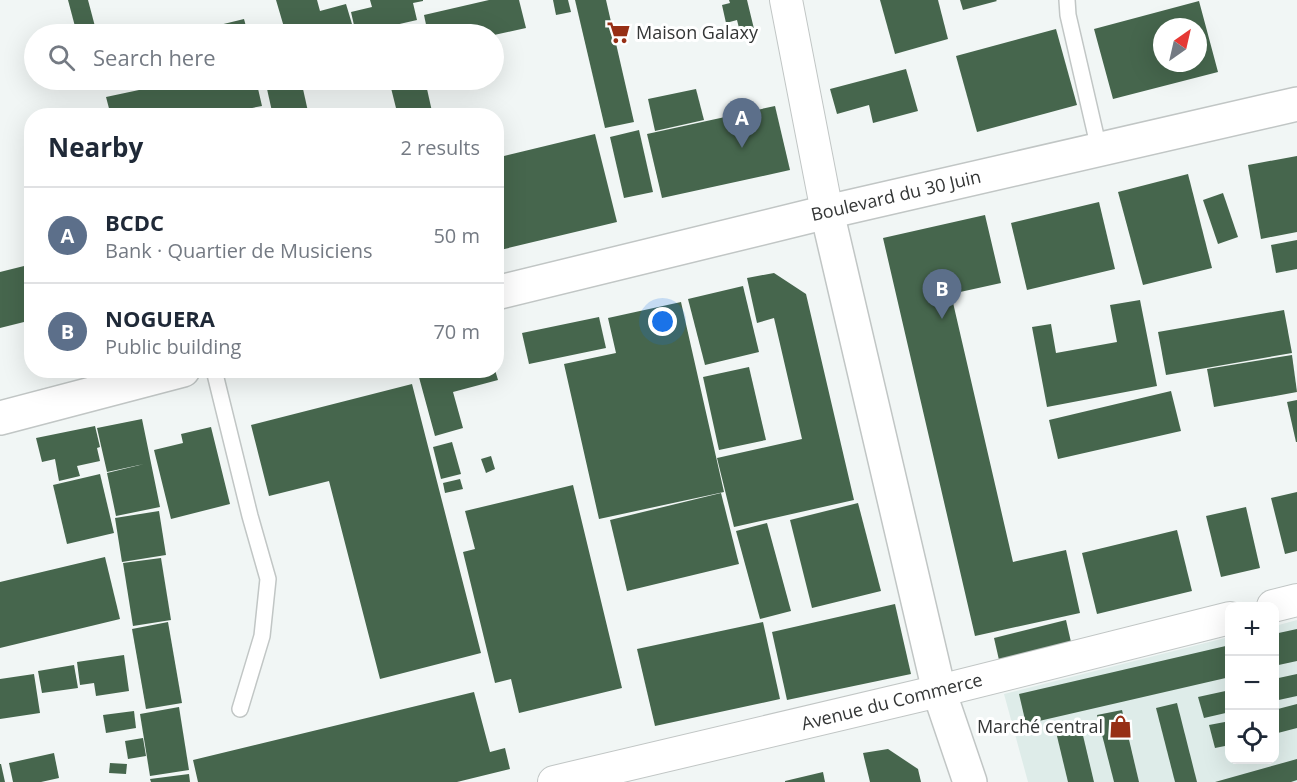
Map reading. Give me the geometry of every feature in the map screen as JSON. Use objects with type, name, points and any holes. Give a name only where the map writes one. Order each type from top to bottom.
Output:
[{"type":"street","points":[[786,0],[826,212],[939,692],[970,782]]},
{"type":"street","name":"Boulevard du 30 Juin","points":[[504,291],[826,212],[1297,104]]},
{"type":"street","points":[[0,418],[152,378]]},
{"type":"street","points":[[1279,604],[1297,600]]},
{"type":"street","name":"Avenue du Commerce","points":[[554,782],[939,692],[1225,619]]},
{"type":"lane","points":[[1067,0],[1068,15],[1099,149]]},
{"type":"lane","points":[[216,378],[268,579],[262,636],[240,709]]},
{"type":"shaded area","name":"Marché central","points":[[1297,620],[1297,782],[1028,782],[1004,694],[1225,638],[1225,764],[1279,764],[1279,625]]},
{"type":"building","points":[[68,0],[88,0],[94,24],[74,24]]},
{"type":"building","points":[[276,0],[317,0],[320,11],[346,4],[352,24],[283,24]]},
{"type":"building","points":[[370,0],[423,0],[413,3],[417,20],[400,24],[354,24],[351,12],[372,7]]},
{"type":"building","points":[[489,0],[519,0],[526,28],[504,33],[504,24],[426,24],[424,15]]},
{"type":"building","points":[[553,0],[568,0],[571,12],[556,15]]},
{"type":"building","points":[[575,0],[606,0],[634,122],[605,128]]},
{"type":"building","points":[[729,0],[747,0],[755,33],[741,36],[737,20],[726,23],[722,5],[730,3]]},
{"type":"building","points":[[880,0],[938,0],[948,39],[895,54]]},
{"type":"building","points":[[960,0],[996,0],[997,1],[963,10]]},
{"type":"building","points":[[1199,1],[1204,18],[1153,18],[1153,72],[1207,72],[1207,31],[1218,72],[1113,99],[1094,29]]},
{"type":"building","points":[[244,19],[245,24],[224,24]]},
{"type":"building","points":[[1056,29],[1077,105],[977,132],[956,56]]},
{"type":"building","points":[[906,69],[918,111],[873,123],[869,105],[837,114],[830,89]]},
{"type":"building","points":[[696,89],[704,120],[655,131],[648,99]]},
{"type":"building","points":[[139,90],[258,90],[262,106],[252,108],[109,108],[106,97]]},
{"type":"building","points":[[267,90],[303,90],[307,108],[271,108]]},
{"type":"building","points":[[392,90],[427,90],[431,108],[396,108]]},
{"type":"building","points":[[775,106],[790,170],[662,198],[647,134]]},
{"type":"building","points":[[639,130],[653,192],[624,198],[610,137]]},
{"type":"building","points":[[595,134],[617,222],[504,249],[504,156]]},
{"type":"building","points":[[1297,156],[1297,232],[1261,239],[1248,165]]},
{"type":"building","points":[[1188,174],[1212,268],[1143,285],[1118,192]]},
{"type":"building","points":[[1223,193],[1238,237],[1218,244],[1203,200]]},
{"type":"building","points":[[1099,202],[1115,269],[1027,290],[1011,223]]},
{"type":"building","points":[[985,215],[1001,283],[951,294],[1013,562],[1066,550],[1080,613],[975,636],[883,238]]},
{"type":"building","points":[[1297,240],[1297,269],[1276,273],[1271,245]]},
{"type":"building","points":[[24,266],[24,322],[0,328],[0,272]]},
{"type":"building","points":[[774,273],[806,294],[854,500],[734,527],[717,458],[802,439],[774,318],[757,323],[747,278]]},
{"type":"building","points":[[743,286],[759,352],[705,365],[688,299]]},
{"type":"building","points":[[1140,300],[1157,386],[1047,407],[1032,327],[1051,324],[1056,353],[1117,342],[1110,305]]},
{"type":"building","points":[[681,302],[724,492],[599,519],[564,364],[616,353],[608,318]]},
{"type":"building","points":[[1284,310],[1292,353],[1166,375],[1158,332]]},
{"type":"building","points":[[599,317],[606,348],[529,364],[522,333]]},
{"type":"building","points":[[1292,355],[1297,392],[1214,407],[1207,369]]},
{"type":"building","points":[[749,367],[766,440],[719,450],[703,377]]},
{"type":"building","points":[[419,378],[497,378],[498,380],[453,392],[463,428],[435,436]]},
{"type":"building","points":[[412,384],[481,653],[380,679],[329,481],[269,496],[251,425]]},
{"type":"building","points":[[1171,391],[1181,431],[1058,459],[1049,420]]},
{"type":"building","points":[[1297,400],[1297,442],[1296,442],[1287,402]]},
{"type":"building","points":[[142,419],[160,507],[116,516],[107,473],[144,464],[107,472],[97,428]]},
{"type":"building","points":[[95,426],[100,447],[97,448],[100,461],[77,466],[80,476],[59,481],[55,459],[42,462],[36,438]]},
{"type":"building","points":[[211,427],[230,504],[171,519],[154,450],[183,443],[181,434]]},
{"type":"building","points":[[452,442],[461,474],[441,479],[433,447]]},
{"type":"building","points":[[491,456],[495,469],[486,473],[481,459]]},
{"type":"building","points":[[100,474],[114,533],[67,544],[53,485]]},
{"type":"building","points":[[460,479],[463,489],[445,493],[443,483]]},
{"type":"building","points":[[573,485],[622,688],[519,713],[511,679],[495,683],[463,552],[475,549],[465,511]]},
{"type":"building","points":[[1297,492],[1297,551],[1285,554],[1271,498]]},
{"type":"building","points":[[721,493],[739,564],[627,591],[610,520]]},
{"type":"building","points":[[858,503],[881,591],[812,608],[790,520]]},
{"type":"building","points":[[1246,507],[1260,568],[1221,577],[1206,516]]},
{"type":"building","points":[[159,511],[166,555],[122,562],[115,518]]},
{"type":"building","points":[[767,523],[791,611],[760,619],[736,531]]},
{"type":"building","points":[[1177,530],[1192,591],[1097,614],[1082,553]]},
{"type":"building","points":[[105,557],[120,619],[0,648],[0,582]]},
{"type":"building","points":[[161,558],[171,620],[133,626],[123,563]]},
{"type":"building","points":[[895,604],[911,674],[787,700],[772,632]]},
{"type":"building","points":[[1066,620],[1071,642],[999,660],[994,638]]},
{"type":"building","points":[[168,622],[182,703],[146,709],[132,629]]},
{"type":"building","points":[[763,622],[780,699],[655,726],[637,649]]},
{"type":"building","points":[[1297,629],[1297,661],[1279,665],[1279,633]]},
{"type":"building","points":[[1225,646],[1225,678],[1026,724],[1019,694]]},
{"type":"building","points":[[124,655],[129,691],[96,696],[94,683],[80,685],[77,662]]},
{"type":"building","points":[[74,665],[78,688],[42,693],[38,671]]},
{"type":"building","points":[[34,674],[40,713],[0,719],[0,679]]},
{"type":"building","points":[[1297,674],[1297,696],[1279,700],[1279,678]]},
{"type":"building","points":[[1225,691],[1225,713],[1204,718],[1198,697]]},
{"type":"building","points":[[474,692],[490,752],[505,748],[510,769],[457,782],[198,782],[193,760]]},
{"type":"building","points":[[1177,703],[1197,782],[1175,782],[1156,708]]},
{"type":"building","points":[[1297,704],[1297,728],[1279,733],[1279,709]]},
{"type":"building","points":[[179,707],[189,770],[150,776],[140,714]]},
{"type":"building","points":[[1122,710],[1139,782],[1114,782],[1097,715]]},
{"type":"building","points":[[134,711],[136,728],[106,733],[103,715]]},
{"type":"building","points":[[1225,722],[1225,746],[1215,748],[1209,725]]},
{"type":"building","points":[[1081,727],[1094,782],[1068,782],[1056,732]]},
{"type":"building","points":[[143,738],[146,756],[128,759],[125,741]]},
{"type":"building","points":[[888,749],[918,769],[921,782],[870,782],[863,753]]},
{"type":"building","points":[[54,753],[59,778],[41,782],[13,782],[9,763]]},
{"type":"building","points":[[1297,759],[1297,780],[1291,782],[1215,782]]},
{"type":"building","points":[[110,763],[127,764],[126,774],[109,773]]},
{"type":"building","points":[[1,764],[5,782],[0,782]]},
{"type":"building","points":[[823,772],[825,782],[785,782],[785,781]]},
{"type":"building","points":[[189,774],[190,782],[151,782],[150,779]]},
{"type":"place","name":"Maison Galaxy","points":[[618,33]]},
{"type":"place","name":"BCDC","points":[[742,148]]},
{"type":"place","name":"NOGUERA","points":[[942,319]]},
{"type":"place","name":"Marché central","points":[[1121,727]]}]
